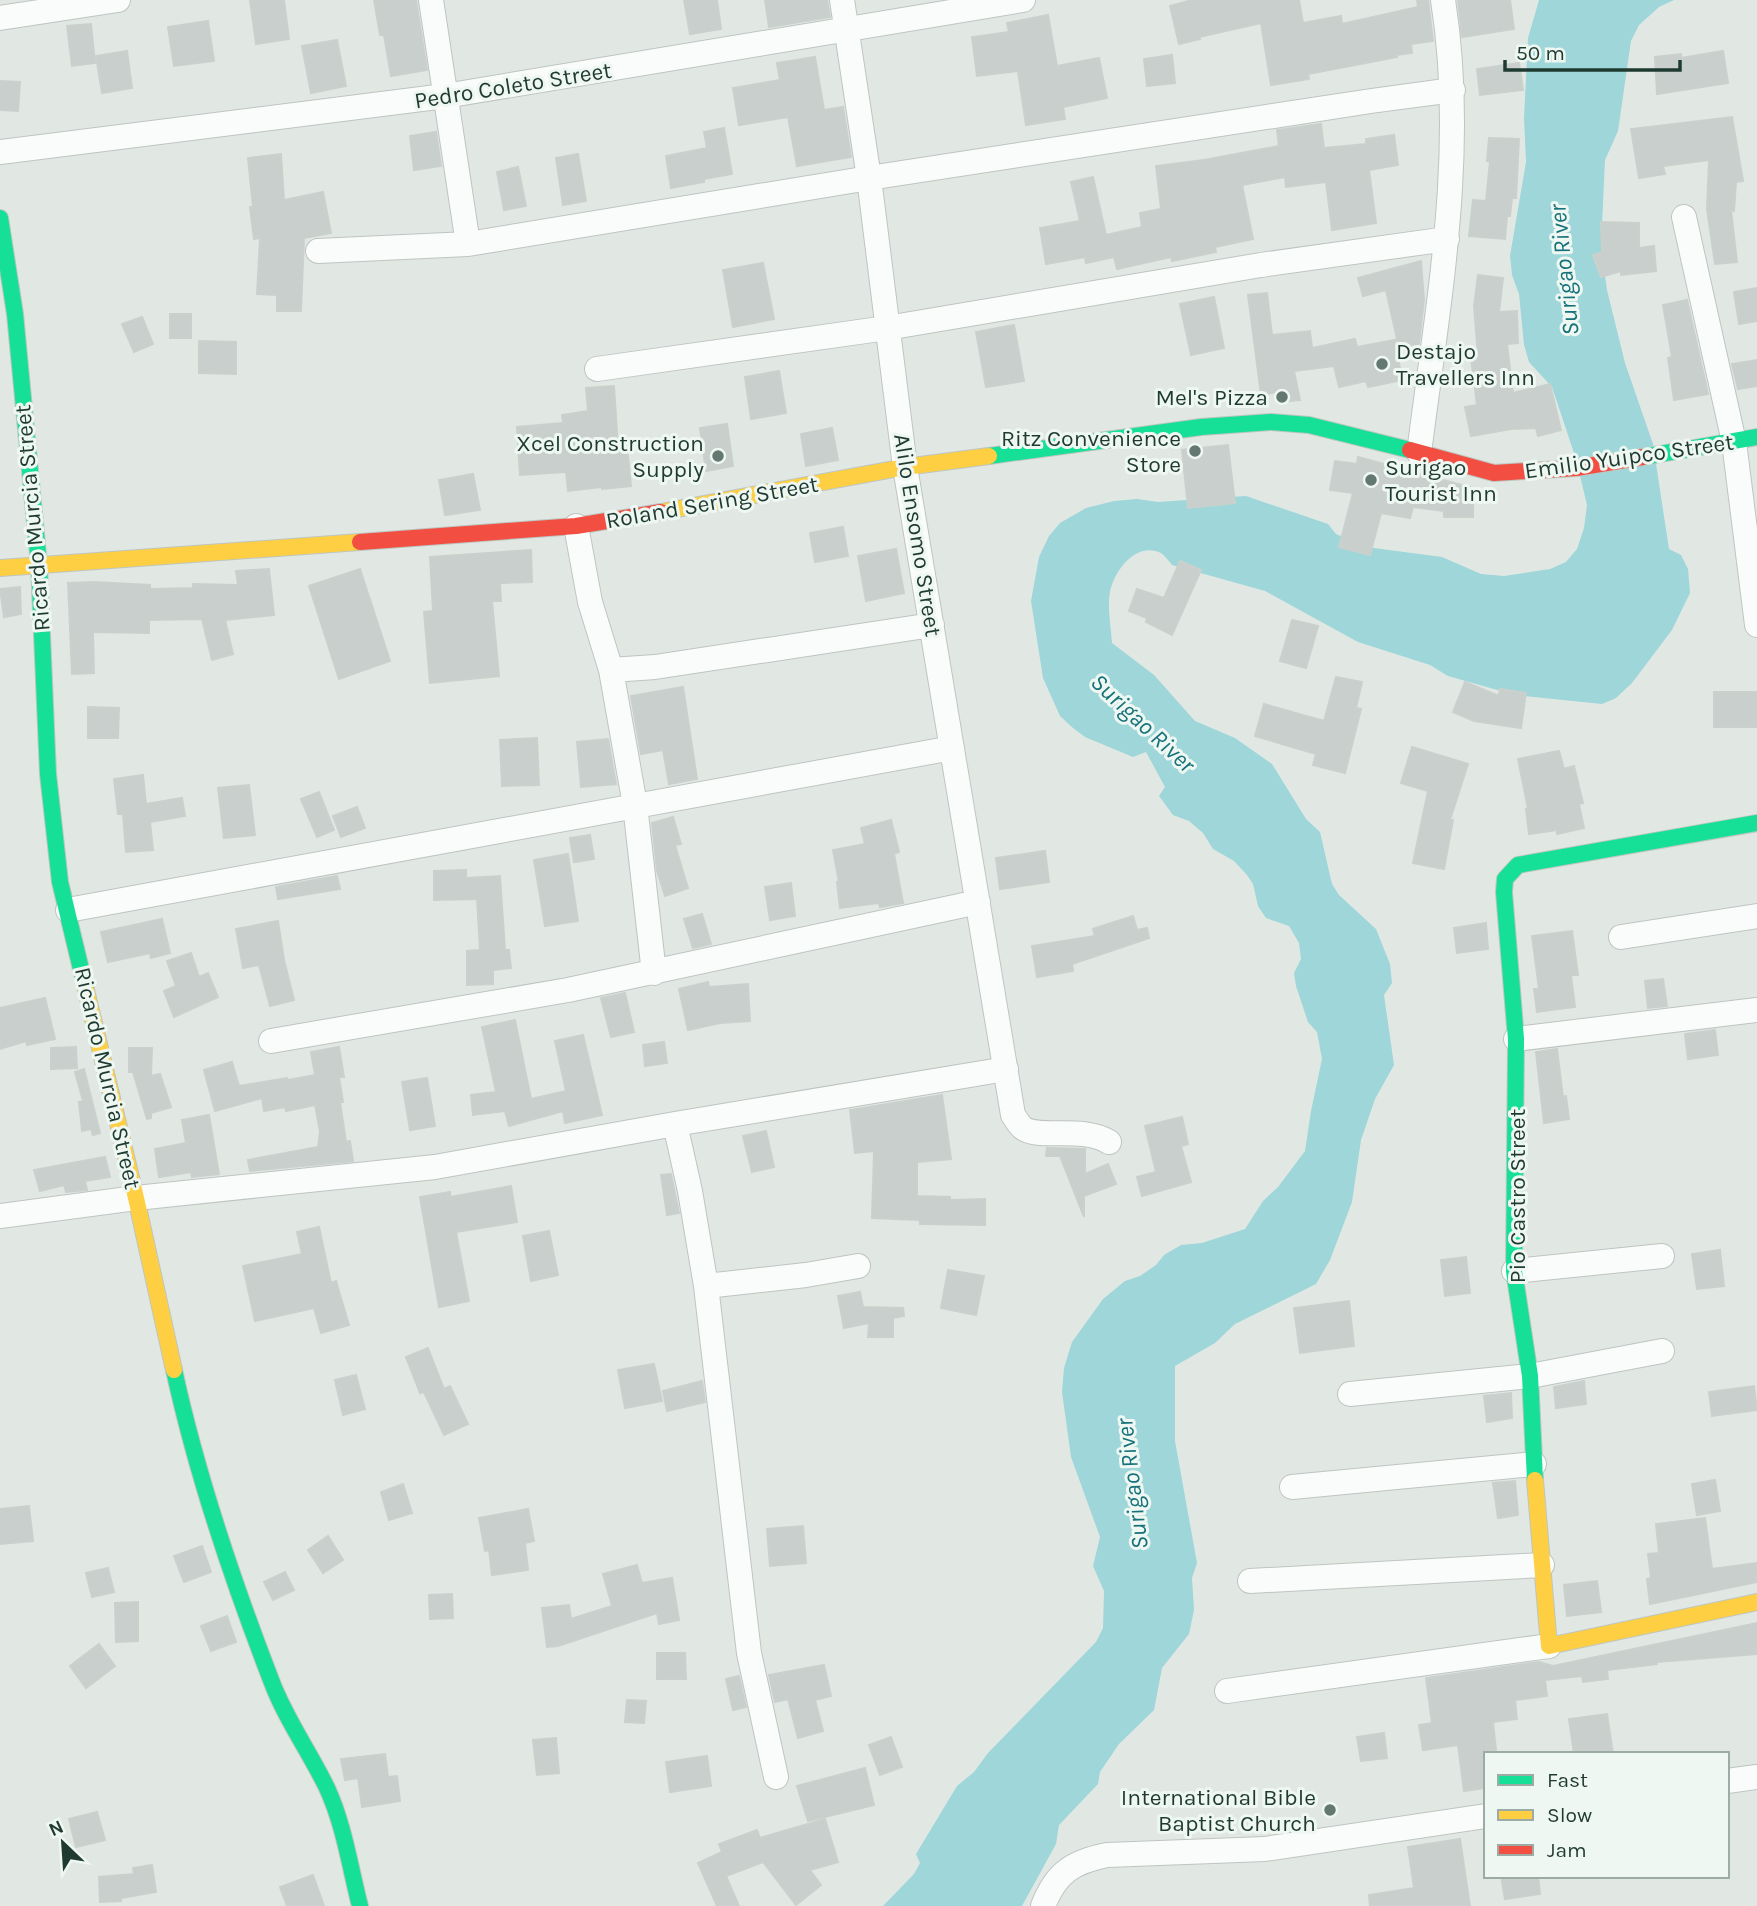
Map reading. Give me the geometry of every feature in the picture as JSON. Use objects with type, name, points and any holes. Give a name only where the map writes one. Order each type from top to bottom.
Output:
[{"type":"street","points":[[0,18],[118,0]]},
{"type":"street","points":[[431,0],[468,244]]},
{"type":"street","name":"Alilo Ensomo Street","points":[[842,0],[869,178],[905,467],[1013,1115],[1023,1129],[1035,1132],[1089,1133],[1109,1142]]},
{"type":"street","name":"Pedro Coleto Street","points":[[0,152],[444,96],[1023,0]]},
{"type":"street","points":[[1419,453],[1447,239],[1453,152],[1451,47],[1443,0]]},
{"type":"street","points":[[318,251],[468,244],[869,178],[1371,100],[1452,90]]},
{"type":"street","points":[[1684,217],[1745,439],[1757,625]]},
{"type":"street","name":"Ricardo Murcia Street","points":[[0,218],[15,314],[39,565],[47,774],[60,881],[136,1198],[190,1442],[271,1681],[285,1713],[327,1789],[338,1820],[360,1906]]},
{"type":"street","points":[[597,369],[887,328],[1261,265],[1447,239]]},
{"type":"street","name":"Roland Sering Street","points":[[0,568],[576,526],[745,498],[905,467],[1201,427],[1272,422],[1309,425],[1419,453]]},
{"type":"street","name":"Emilio Yuipco Street","points":[[1419,453],[1494,473],[1576,468],[1745,439]]},
{"type":"street","points":[[576,526],[590,602],[611,670],[635,806],[654,973]]},
{"type":"street","points":[[611,670],[654,667],[932,625]]},
{"type":"street","points":[[68,910],[952,748]]},
{"type":"street","name":"Pio Castro Street","points":[[1549,1646],[1534,1464],[1530,1376],[1514,1271],[1517,1039],[1505,879],[1518,865],[1757,822]]},
{"type":"street","points":[[271,1041],[568,990],[978,902]]},
{"type":"street","points":[[1621,937],[1757,916]]},
{"type":"street","points":[[1517,1039],[1757,1010]]},
{"type":"street","points":[[0,1216],[136,1198],[435,1167],[1006,1069]]},
{"type":"street","points":[[675,1124],[690,1191],[706,1286],[749,1653],[776,1777]]},
{"type":"street","points":[[1514,1271],[1662,1255]]},
{"type":"street","points":[[706,1286],[806,1275],[858,1266]]},
{"type":"street","points":[[1350,1394],[1530,1376],[1662,1351]]},
{"type":"street","points":[[1292,1488],[1534,1464]]},
{"type":"street","points":[[1250,1581],[1542,1564]]},
{"type":"street","points":[[1227,1691],[1549,1646],[1757,1602]]},
{"type":"street","points":[[1729,1781],[1757,1777]]},
{"type":"street","points":[[1044,1906],[1051,1887],[1074,1865],[1107,1855],[1265,1849],[1484,1816]]},
{"type":"water","name":"Surigao River","points":[[1539,0],[1674,0],[1659,7],[1639,25],[1631,41],[1618,131],[1605,160],[1601,246],[1607,290],[1625,363],[1653,444],[1669,549],[1681,555],[1688,569],[1690,593],[1672,630],[1632,683],[1616,698],[1602,704],[1515,695],[1448,676],[1430,665],[1358,642],[1265,591],[1172,565],[1161,553],[1152,550],[1135,555],[1116,575],[1109,598],[1112,643],[1154,675],[1195,721],[1235,738],[1272,764],[1306,819],[1320,832],[1332,884],[1339,895],[1376,929],[1390,964],[1392,983],[1384,995],[1394,1065],[1375,1099],[1361,1140],[1352,1202],[1330,1260],[1316,1284],[1235,1324],[1215,1343],[1175,1366],[1175,1441],[1197,1563],[1192,1578],[1194,1610],[1189,1634],[1162,1668],[1154,1710],[1119,1744],[1100,1772],[1098,1784],[1059,1825],[1056,1844],[1022,1906],[883,1906],[914,1874],[920,1863],[916,1854],[957,1786],[974,1772],[988,1753],[1096,1642],[1103,1628],[1104,1591],[1093,1566],[1100,1537],[1071,1457],[1062,1392],[1064,1368],[1072,1342],[1103,1299],[1125,1281],[1140,1276],[1156,1265],[1164,1255],[1181,1245],[1202,1243],[1245,1229],[1263,1201],[1278,1187],[1305,1151],[1322,1059],[1317,1032],[1308,1022],[1296,986],[1294,973],[1301,959],[1299,943],[1289,926],[1266,918],[1258,906],[1253,884],[1247,875],[1234,861],[1213,849],[1203,833],[1189,821],[1173,815],[1159,796],[1165,787],[1146,752],[1133,757],[1085,737],[1060,716],[1043,678],[1031,601],[1039,557],[1049,536],[1060,523],[1086,508],[1137,499],[1158,502],[1246,496],[1328,524],[1336,534],[1366,547],[1442,557],[1481,574],[1504,576],[1550,569],[1566,562],[1577,549],[1584,528],[1587,505],[1576,459],[1552,387],[1529,362],[1524,345],[1519,294],[1512,275],[1510,256],[1526,162],[1524,118],[1528,38]]},
{"type":"building","points":[[250,0],[284,0],[289,39],[256,44]]},
{"type":"building","points":[[374,0],[416,0],[427,70],[391,76],[384,35],[380,35]]},
{"type":"building","points":[[684,0],[717,0],[721,29],[690,34]]},
{"type":"building","points":[[765,0],[827,0],[830,17],[769,27]]},
{"type":"building","points":[[1192,0],[1299,0],[1303,23],[1341,16],[1342,24],[1418,7],[1417,0],[1428,0],[1433,41],[1411,44],[1412,53],[1308,74],[1309,79],[1271,85],[1261,23],[1179,44],[1170,6]]},
{"type":"building","points":[[1458,0],[1510,0],[1514,29],[1462,37]]},
{"type":"building","points":[[1048,15],[1057,66],[1099,58],[1107,98],[1063,107],[1065,119],[1026,125],[1018,71],[977,76],[972,37],[1009,32],[1007,23]]},
{"type":"building","points":[[208,21],[214,61],[174,66],[168,27]]},
{"type":"building","points":[[91,24],[95,63],[72,66],[67,26]]},
{"type":"building","points":[[337,40],[346,86],[311,93],[302,46]]},
{"type":"building","points":[[127,51],[132,88],[102,93],[96,56]]},
{"type":"building","points":[[1723,51],[1728,83],[1657,94],[1655,57],[1681,54],[1681,58]]},
{"type":"building","points":[[1172,55],[1175,83],[1147,86],[1144,59]]},
{"type":"building","points":[[815,57],[824,110],[843,107],[851,157],[797,166],[788,117],[739,125],[733,88],[780,80],[777,63]]},
{"type":"building","points":[[1519,63],[1523,90],[1480,95],[1477,69]]},
{"type":"building","points":[[0,81],[20,82],[18,111],[0,110]]},
{"type":"building","points":[[1732,117],[1743,181],[1736,182],[1734,211],[1731,210],[1737,262],[1715,264],[1707,209],[1709,160],[1663,166],[1665,174],[1639,178],[1631,129]]},
{"type":"building","points":[[1321,124],[1324,148],[1366,144],[1366,139],[1394,135],[1398,165],[1369,170],[1376,223],[1332,230],[1326,182],[1286,187],[1285,177],[1242,185],[1253,239],[1215,247],[1216,252],[1172,261],[1171,257],[1117,269],[1114,257],[1086,263],[1085,257],[1046,264],[1040,228],[1080,221],[1071,182],[1093,177],[1106,235],[1142,227],[1140,213],[1161,209],[1156,166],[1279,146],[1277,130]]},
{"type":"building","points":[[724,128],[732,174],[671,188],[666,156],[707,148],[704,132]]},
{"type":"building","points":[[436,132],[441,166],[414,170],[410,136]]},
{"type":"building","points":[[1489,138],[1519,139],[1516,198],[1512,198],[1510,216],[1507,216],[1505,239],[1469,236],[1473,200],[1486,201]]},
{"type":"building","points":[[281,154],[284,200],[323,192],[331,233],[304,238],[301,311],[277,311],[277,295],[257,294],[260,238],[254,239],[248,158]]},
{"type":"building","points":[[578,154],[586,201],[563,205],[556,158]]},
{"type":"building","points":[[518,167],[526,206],[504,210],[497,172]]},
{"type":"building","points":[[1601,222],[1639,223],[1639,248],[1654,246],[1656,271],[1621,275],[1621,271],[1601,277],[1593,255],[1602,252]]},
{"type":"building","points":[[1421,261],[1424,300],[1419,344],[1399,348],[1386,290],[1363,296],[1358,278]]},
{"type":"building","points":[[763,263],[774,319],[733,327],[723,270]]},
{"type":"building","points":[[1478,275],[1503,278],[1499,312],[1517,311],[1518,343],[1507,344],[1513,393],[1550,384],[1561,430],[1538,436],[1536,428],[1471,436],[1465,407],[1477,405],[1471,358],[1478,357],[1474,306]]},
{"type":"building","points":[[1757,288],[1757,321],[1739,324],[1734,292]]},
{"type":"building","points":[[1267,293],[1272,335],[1310,331],[1312,348],[1355,339],[1357,347],[1395,340],[1402,380],[1368,387],[1366,381],[1339,387],[1334,366],[1294,371],[1300,400],[1279,402],[1277,392],[1261,395],[1248,295]]},
{"type":"building","points":[[1214,297],[1224,348],[1191,355],[1180,304]]},
{"type":"building","points":[[1687,300],[1708,394],[1674,400],[1668,358],[1672,357],[1663,305]]},
{"type":"building","points":[[170,314],[191,314],[191,338],[170,338]]},
{"type":"building","points":[[142,317],[153,344],[134,352],[122,324]]},
{"type":"building","points":[[1014,325],[1024,381],[986,387],[976,332]]},
{"type":"building","points":[[199,341],[236,342],[236,374],[199,373]]},
{"type":"building","points":[[1757,360],[1757,386],[1738,389],[1732,364]]},
{"type":"building","points":[[779,371],[786,413],[751,419],[745,377]]},
{"type":"building","points":[[614,386],[618,447],[627,446],[631,486],[568,491],[566,472],[520,475],[517,427],[563,423],[562,415],[588,411],[586,388]]},
{"type":"building","points":[[727,424],[733,466],[706,471],[700,428]]},
{"type":"building","points":[[832,428],[838,460],[806,466],[801,434]]},
{"type":"building","points":[[1228,445],[1235,503],[1188,508],[1182,450]]},
{"type":"building","points":[[1358,457],[1473,488],[1473,517],[1444,517],[1444,511],[1413,507],[1410,518],[1381,513],[1370,555],[1339,547],[1353,493],[1330,490],[1335,461],[1357,464]]},
{"type":"building","points":[[473,474],[480,510],[445,515],[439,480]]},
{"type":"building","points":[[843,527],[848,556],[815,562],[810,533]]},
{"type":"building","points":[[896,549],[904,593],[866,601],[858,556]]},
{"type":"building","points":[[531,550],[532,582],[500,583],[501,601],[492,601],[499,676],[430,683],[424,612],[433,611],[430,557]]},
{"type":"building","points":[[1180,561],[1201,570],[1172,635],[1146,622],[1147,618],[1129,611],[1137,589],[1164,598]]},
{"type":"building","points":[[269,569],[274,615],[225,620],[233,654],[212,660],[202,619],[149,620],[149,633],[93,632],[94,673],[72,674],[68,583],[150,585],[150,589],[193,588],[193,584],[238,585],[236,571]]},
{"type":"building","points":[[360,569],[390,661],[339,679],[309,586]]},
{"type":"building","points":[[20,587],[21,614],[4,617],[0,589]]},
{"type":"building","points":[[1292,620],[1318,626],[1306,668],[1280,661]]},
{"type":"building","points":[[1336,677],[1362,682],[1356,708],[1361,709],[1345,773],[1313,765],[1316,754],[1255,736],[1264,704],[1324,721]]},
{"type":"building","points":[[1465,682],[1499,696],[1500,689],[1526,693],[1521,728],[1474,721],[1453,712]]},
{"type":"building","points":[[683,687],[697,779],[669,784],[663,750],[641,754],[631,696]]},
{"type":"building","points":[[1714,692],[1756,692],[1756,727],[1714,727]]},
{"type":"building","points":[[88,707],[119,708],[118,738],[88,738]]},
{"type":"building","points":[[537,738],[539,785],[502,786],[500,740]]},
{"type":"building","points":[[608,739],[616,784],[581,787],[577,742]]},
{"type":"building","points":[[1412,747],[1468,764],[1450,820],[1453,820],[1444,869],[1413,863],[1428,791],[1401,783]]},
{"type":"building","points":[[1559,751],[1564,769],[1574,766],[1583,803],[1579,804],[1584,828],[1557,834],[1557,830],[1529,834],[1528,809],[1518,759]]},
{"type":"building","points":[[143,775],[146,804],[182,798],[185,816],[150,822],[153,850],[126,852],[123,814],[118,814],[114,779]]},
{"type":"building","points":[[249,785],[255,835],[224,838],[218,788]]},
{"type":"building","points":[[319,792],[334,830],[317,837],[301,799]]},
{"type":"building","points":[[357,807],[365,828],[341,837],[333,816]]},
{"type":"building","points":[[673,817],[681,844],[675,845],[688,888],[665,896],[657,871],[652,823]]},
{"type":"building","points":[[891,820],[899,852],[894,854],[903,903],[880,907],[879,903],[840,908],[839,882],[833,850],[865,844],[861,828]]},
{"type":"building","points":[[590,835],[594,859],[574,862],[570,838]]},
{"type":"building","points":[[1045,851],[1049,882],[1000,889],[996,858]]},
{"type":"building","points":[[568,854],[578,921],[545,926],[534,860]]},
{"type":"building","points":[[466,870],[466,878],[500,876],[505,950],[509,950],[511,968],[493,970],[493,984],[467,985],[467,951],[480,950],[477,899],[434,900],[434,871]]},
{"type":"building","points":[[337,876],[340,889],[278,899],[276,887]]},
{"type":"building","points":[[791,883],[795,916],[770,920],[765,887]]},
{"type":"building","points":[[702,914],[711,944],[693,948],[684,919]]},
{"type":"building","points":[[1133,916],[1137,930],[1147,928],[1149,938],[1072,964],[1073,971],[1037,977],[1032,946],[1095,936],[1093,929]]},
{"type":"building","points":[[162,919],[170,953],[151,958],[150,953],[108,962],[101,932]]},
{"type":"building","points":[[278,921],[294,1000],[270,1006],[259,965],[243,968],[236,929]]},
{"type":"building","points":[[1486,923],[1488,949],[1457,953],[1454,928]]},
{"type":"building","points":[[1572,931],[1578,975],[1571,975],[1575,1007],[1537,1012],[1534,989],[1539,989],[1532,936]]},
{"type":"building","points":[[191,953],[199,977],[208,973],[218,997],[174,1017],[164,991],[176,986],[167,961]]},
{"type":"building","points":[[1663,979],[1667,1006],[1648,1008],[1645,981]]},
{"type":"building","points":[[708,982],[709,987],[748,984],[750,1021],[720,1023],[688,1030],[679,989]]},
{"type":"building","points":[[625,993],[634,1032],[611,1037],[601,998]]},
{"type":"building","points":[[45,998],[55,1039],[27,1045],[26,1041],[0,1049],[0,1008]]},
{"type":"building","points":[[515,1020],[531,1099],[566,1091],[555,1041],[583,1035],[602,1115],[565,1123],[563,1111],[509,1126],[505,1111],[473,1115],[471,1095],[496,1092],[482,1027]]},
{"type":"building","points":[[1715,1030],[1718,1055],[1688,1059],[1685,1034]]},
{"type":"building","points":[[664,1042],[667,1063],[645,1066],[643,1045]]},
{"type":"building","points":[[76,1047],[77,1068],[51,1069],[51,1048]]},
{"type":"building","points":[[339,1047],[344,1077],[339,1077],[343,1102],[340,1102],[346,1142],[350,1141],[353,1161],[250,1171],[248,1160],[318,1147],[320,1131],[315,1105],[286,1111],[285,1107],[264,1111],[262,1098],[215,1111],[204,1070],[232,1062],[239,1086],[287,1078],[288,1080],[315,1075],[311,1052]]},
{"type":"building","points":[[129,1048],[152,1048],[151,1076],[160,1074],[171,1107],[151,1113],[151,1118],[147,1119],[133,1072],[129,1072]]},
{"type":"building","points":[[1557,1049],[1563,1097],[1566,1096],[1569,1119],[1544,1123],[1536,1052]]},
{"type":"building","points":[[84,1069],[100,1133],[93,1135],[91,1129],[82,1131],[79,1102],[83,1101],[75,1072]]},
{"type":"building","points":[[427,1078],[435,1126],[410,1130],[402,1082]]},
{"type":"building","points":[[942,1095],[951,1159],[917,1162],[917,1196],[950,1197],[950,1200],[985,1199],[985,1225],[920,1224],[920,1220],[872,1218],[874,1151],[855,1153],[850,1110]]},
{"type":"building","points":[[209,1115],[219,1174],[192,1177],[191,1172],[159,1177],[155,1149],[186,1143],[182,1120]]},
{"type":"building","points":[[1182,1117],[1188,1144],[1181,1146],[1191,1182],[1142,1196],[1137,1177],[1156,1172],[1145,1126]]},
{"type":"building","points":[[766,1131],[774,1167],[752,1172],[743,1136]]},
{"type":"building","points":[[1047,1148],[1085,1149],[1085,1174],[1108,1164],[1116,1184],[1084,1196],[1084,1217],[1060,1156],[1046,1156]]},
{"type":"building","points":[[105,1157],[110,1177],[85,1181],[87,1190],[66,1192],[64,1185],[40,1191],[34,1170]]},
{"type":"building","points":[[671,1174],[679,1213],[667,1215],[661,1175]]},
{"type":"building","points":[[511,1186],[517,1222],[456,1232],[469,1301],[439,1307],[420,1197],[450,1192],[450,1197]]},
{"type":"building","points":[[319,1227],[331,1283],[336,1281],[349,1325],[321,1333],[314,1308],[255,1321],[243,1266],[302,1254],[297,1232]]},
{"type":"building","points":[[549,1231],[558,1275],[531,1281],[523,1236]]},
{"type":"building","points":[[1720,1250],[1724,1286],[1697,1289],[1692,1254]]},
{"type":"building","points":[[1466,1257],[1470,1293],[1445,1296],[1441,1260]]},
{"type":"building","points":[[948,1270],[984,1276],[976,1315],[941,1308]]},
{"type":"building","points":[[860,1292],[863,1307],[903,1308],[904,1316],[893,1318],[893,1337],[868,1337],[869,1323],[844,1328],[838,1296]]},
{"type":"building","points":[[1349,1301],[1354,1346],[1300,1353],[1294,1308]]},
{"type":"building","points":[[428,1348],[444,1389],[450,1386],[468,1424],[444,1435],[424,1392],[420,1393],[406,1357]]},
{"type":"building","points":[[654,1364],[662,1401],[625,1408],[618,1370]]},
{"type":"building","points":[[356,1375],[365,1409],[343,1415],[335,1380]]},
{"type":"building","points":[[702,1381],[705,1402],[667,1411],[663,1391]]},
{"type":"building","points":[[1584,1381],[1586,1404],[1556,1408],[1554,1387]]},
{"type":"building","points":[[1754,1386],[1757,1410],[1712,1416],[1709,1392]]},
{"type":"building","points":[[1511,1393],[1512,1418],[1487,1422],[1484,1396]]},
{"type":"building","points":[[1715,1480],[1720,1511],[1697,1515],[1692,1484]]},
{"type":"building","points":[[1515,1481],[1518,1515],[1498,1518],[1493,1483]]},
{"type":"building","points":[[403,1484],[412,1513],[389,1520],[381,1492]]},
{"type":"building","points":[[29,1506],[33,1541],[0,1544],[0,1509]]},
{"type":"building","points":[[528,1509],[534,1541],[525,1543],[528,1570],[492,1575],[489,1550],[485,1551],[479,1518]]},
{"type":"building","points":[[1705,1518],[1712,1569],[1757,1563],[1757,1582],[1650,1604],[1648,1554],[1659,1553],[1656,1524]]},
{"type":"building","points":[[803,1526],[806,1563],[770,1566],[767,1529]]},
{"type":"building","points":[[328,1536],[343,1560],[323,1573],[308,1550]]},
{"type":"building","points":[[202,1546],[211,1572],[184,1582],[174,1556]]},
{"type":"building","points":[[637,1565],[642,1583],[672,1578],[679,1620],[659,1624],[657,1613],[558,1646],[547,1647],[542,1608],[569,1605],[571,1619],[612,1606],[603,1574]]},
{"type":"building","points":[[108,1568],[114,1592],[92,1597],[86,1573]]},
{"type":"building","points":[[285,1572],[294,1590],[273,1600],[264,1582]]},
{"type":"building","points":[[1597,1581],[1601,1612],[1567,1616],[1564,1585]]},
{"type":"building","points":[[452,1594],[453,1618],[430,1619],[429,1595]]},
{"type":"building","points":[[138,1602],[138,1641],[116,1642],[115,1603]]},
{"type":"building","points":[[227,1616],[236,1642],[211,1651],[201,1626]]},
{"type":"building","points":[[1757,1623],[1757,1654],[1657,1662],[1607,1670],[1608,1679],[1583,1682],[1582,1676],[1545,1680],[1547,1696],[1515,1700],[1517,1719],[1493,1722],[1496,1750],[1483,1752],[1484,1788],[1464,1791],[1458,1745],[1423,1750],[1419,1725],[1432,1723],[1426,1678],[1539,1662],[1553,1666]]},
{"type":"building","points":[[99,1644],[115,1666],[86,1688],[70,1666]]},
{"type":"building","points":[[657,1653],[685,1653],[686,1679],[657,1679]]},
{"type":"building","points":[[824,1665],[831,1696],[815,1700],[823,1731],[798,1738],[788,1699],[775,1702],[769,1675]]},
{"type":"building","points":[[739,1676],[746,1707],[733,1710],[726,1679]]},
{"type":"building","points":[[627,1700],[646,1701],[644,1723],[625,1722]]},
{"type":"building","points":[[1607,1714],[1613,1752],[1574,1752],[1569,1719]]},
{"type":"building","points":[[1384,1733],[1387,1758],[1361,1761],[1357,1737]]},
{"type":"building","points":[[891,1737],[902,1767],[880,1775],[869,1745]]},
{"type":"building","points":[[556,1738],[559,1773],[537,1775],[533,1740]]},
{"type":"building","points":[[385,1754],[388,1777],[397,1776],[400,1801],[362,1807],[358,1778],[345,1780],[341,1759]]},
{"type":"building","points":[[707,1756],[711,1786],[670,1792],[666,1762]]},
{"type":"building","points":[[865,1768],[874,1805],[808,1821],[797,1786]]},
{"type":"building","points":[[97,1812],[105,1840],[76,1847],[69,1819]]},
{"type":"building","points":[[825,1819],[838,1862],[810,1870],[821,1885],[796,1905],[763,1862],[726,1876],[739,1906],[717,1906],[698,1863],[722,1852],[719,1844],[757,1830],[760,1838]]},
{"type":"building","points":[[1460,1839],[1470,1906],[1370,1906],[1369,1895],[1414,1888],[1408,1847]]},
{"type":"building","points":[[152,1865],[156,1892],[121,1898],[121,1901],[100,1902],[99,1877],[134,1874],[133,1868]]},
{"type":"building","points":[[313,1875],[324,1906],[287,1906],[280,1887]]},
{"type":"building","points":[[1501,1878],[1538,1878],[1540,1894],[1505,1899]]},
{"type":"traffic: fast","points":[[0,218],[15,314],[39,565],[48,774],[60,882],[86,990]]},
{"type":"traffic: fast","points":[[989,456],[1201,427],[1271,422],[1309,425],[1410,450]]},
{"type":"traffic: fast","points":[[1643,457],[1757,437]]},
{"type":"traffic: fast","points":[[1535,1480],[1530,1376],[1514,1271],[1516,1039],[1505,879],[1518,865],[1757,823]]},
{"type":"traffic: fast","points":[[174,1370],[193,1449],[229,1565],[277,1694],[333,1802],[360,1906]]},
{"type":"traffic: slow","points":[[661,512],[905,467],[989,456]]},
{"type":"traffic: slow","points":[[0,568],[360,542]]},
{"type":"traffic: slow","points":[[86,990],[174,1370]]},
{"type":"traffic: slow","points":[[1535,1480],[1549,1646],[1757,1602]]},
{"type":"traffic: jam","points":[[1410,450],[1494,473],[1576,468],[1643,457]]},
{"type":"traffic: jam","points":[[360,542],[576,526],[661,512]]},
{"type":"place","name":"Destajo Travellers Inn","points":[[1382,364]]},
{"type":"place","name":"Mel's Pizza","points":[[1282,397]]},
{"type":"place","name":"Ritz Convenience Store","points":[[1195,451]]},
{"type":"place","name":"Xcel Construction Supply","points":[[718,456]]},
{"type":"place","name":"Surigao Tourist Inn","points":[[1371,480]]},
{"type":"place","name":"International Bible Baptist Church","points":[[1330,1810]]}]
